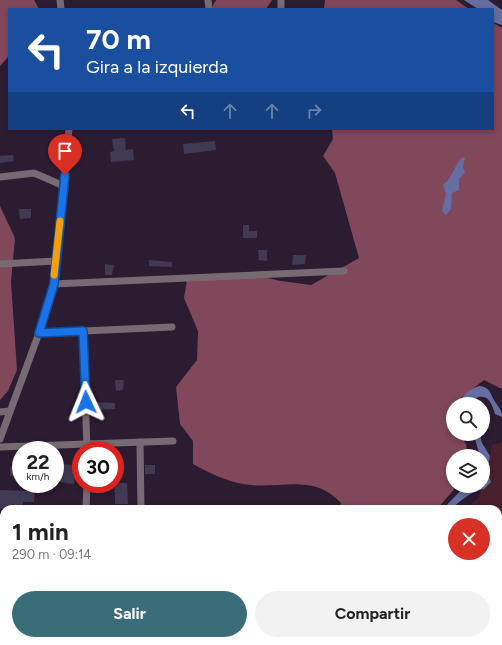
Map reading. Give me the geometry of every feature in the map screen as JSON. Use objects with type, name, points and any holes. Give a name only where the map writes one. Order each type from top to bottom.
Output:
[{"type":"street","points":[[0,439],[39,333],[54,284],[68,130]]},
{"type":"street","points":[[0,177],[34,173],[64,186]]},
{"type":"street","points":[[0,264],[56,261]]},
{"type":"street","points":[[54,284],[344,271]]},
{"type":"street","points":[[39,333],[172,327]]},
{"type":"street","points":[[83,331],[87,441]]},
{"type":"street","points":[[0,412],[10,411]]},
{"type":"street","points":[[124,444],[173,441]]},
{"type":"street","points":[[140,442],[141,505]]},
{"type":"street","points":[[0,447],[72,447]]},
{"type":"street","points":[[86,505],[87,493]]},
{"type":"shaded area","points":[[0,0],[34,0],[38,8],[8,8],[8,57],[0,66]]},
{"type":"shaded area","points":[[216,0],[272,0],[267,8],[212,8]]},
{"type":"shaded area","points":[[325,0],[456,0],[468,8],[324,8]]},
{"type":"shaded area","points":[[494,24],[502,28],[502,389],[484,380],[462,397],[446,397],[446,441],[464,441],[467,449],[446,449],[446,493],[451,493],[440,505],[340,505],[341,503],[331,494],[310,485],[243,484],[220,478],[193,464],[193,441],[180,424],[176,387],[197,360],[198,331],[184,298],[187,280],[254,275],[281,281],[311,285],[359,258],[335,173],[323,156],[333,139],[332,130],[494,130]]},
{"type":"shaded area","points":[[0,206],[15,238],[11,282],[17,370],[8,391],[0,400]]},
{"type":"shaded area","points":[[502,442],[502,505],[470,505],[478,498],[480,493],[490,493],[490,454],[492,445]]},
{"type":"water","points":[[464,0],[488,0],[502,10],[502,25],[494,22],[494,8],[476,8]]},
{"type":"water","points":[[463,157],[465,158],[463,167],[465,173],[459,179],[459,190],[452,193],[451,209],[446,215],[442,211],[446,194],[443,185]]},
{"type":"water","points":[[479,386],[489,391],[501,410],[502,417],[495,414],[490,402],[490,397],[463,397],[467,392]]},
{"type":"water","points":[[476,441],[482,441],[486,449],[478,449]]},
{"type":"water","points":[[458,493],[473,493],[456,505],[447,505]]},
{"type":"building","points":[[125,138],[126,150],[133,149],[134,160],[111,162],[110,152],[114,151],[112,139]]},
{"type":"building","points":[[215,141],[216,150],[184,154],[183,144]]},
{"type":"building","points":[[13,155],[14,161],[0,163],[0,156]]},
{"type":"building","points":[[19,209],[31,209],[31,218],[20,219]]},
{"type":"building","points":[[243,225],[249,225],[249,231],[257,231],[257,238],[243,238]]},
{"type":"building","points":[[258,250],[267,250],[267,261],[259,260]]},
{"type":"building","points":[[293,255],[306,255],[305,264],[292,265]]},
{"type":"building","points":[[149,260],[172,262],[172,267],[149,266]]},
{"type":"building","points":[[105,264],[114,265],[112,275],[105,275]]},
{"type":"building","points":[[115,380],[124,380],[123,390],[116,391]]},
{"type":"building","points":[[96,402],[115,403],[115,409],[96,410]]},
{"type":"building","points":[[64,464],[72,465],[72,484],[64,483]]},
{"type":"building","points":[[145,465],[155,465],[155,474],[145,474]]},
{"type":"building","points":[[10,467],[12,467],[12,476],[10,476]]},
{"type":"building","points":[[124,483],[127,483],[128,504],[115,504],[115,493],[124,493]]},
{"type":"building","points":[[0,490],[12,490],[12,493],[35,493],[34,502],[23,502],[23,505],[0,505]]},
{"type":"slow traffic","points":[[54,275],[60,221]]},
{"type":"route","points":[[65,175],[54,284],[39,333],[83,331],[86,402]]}]
